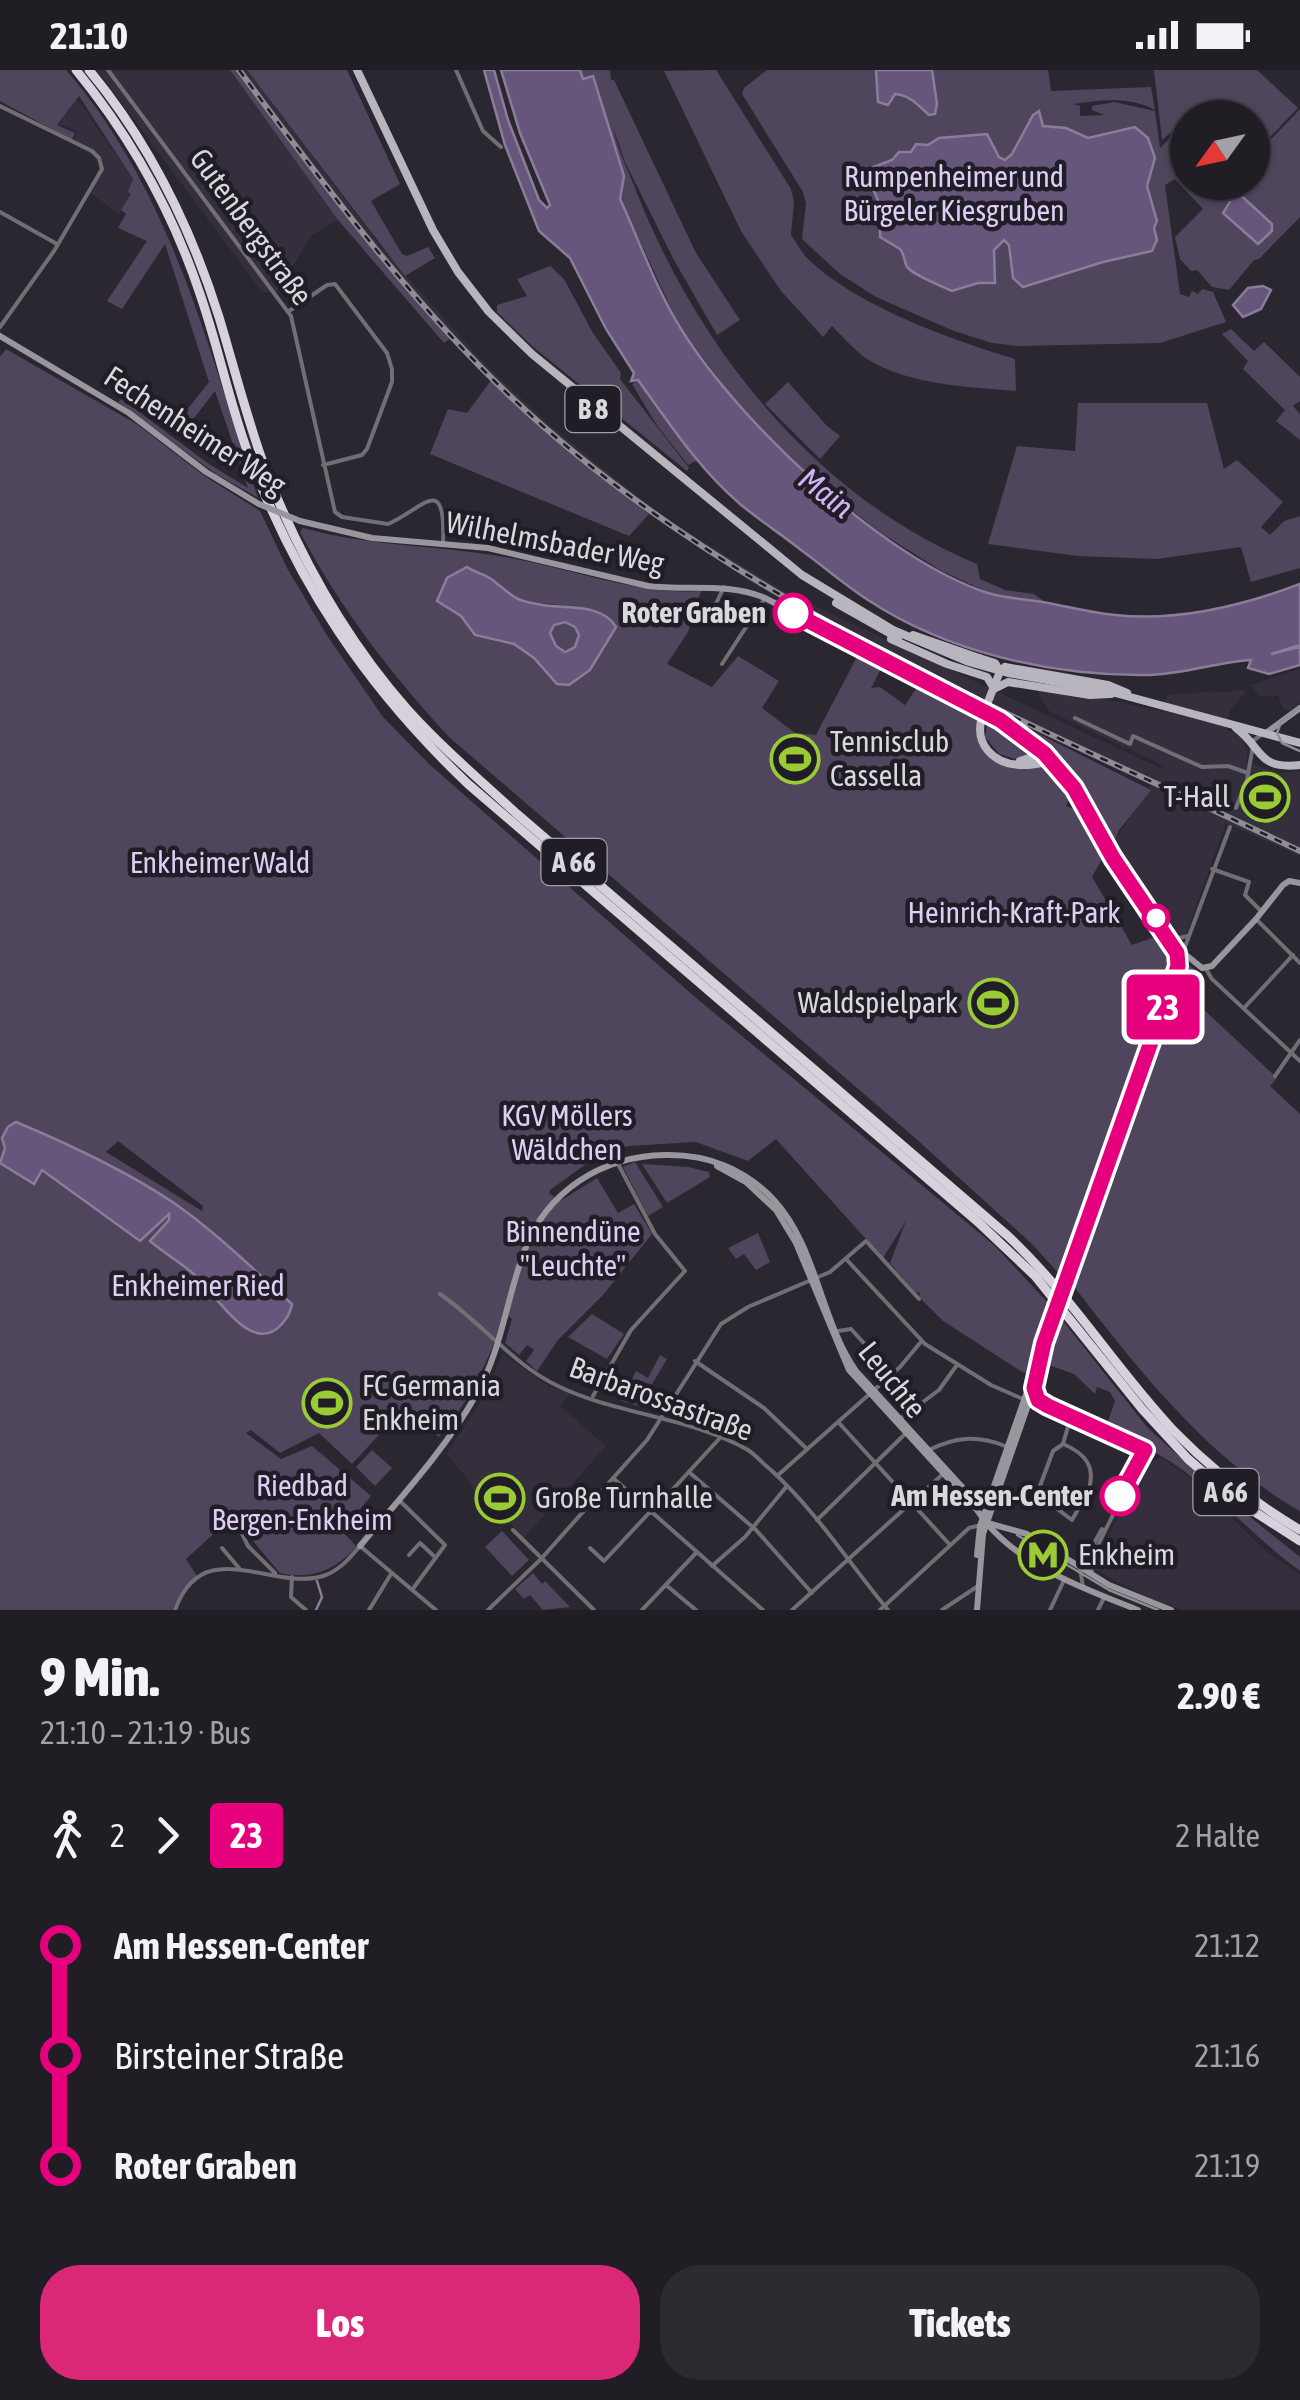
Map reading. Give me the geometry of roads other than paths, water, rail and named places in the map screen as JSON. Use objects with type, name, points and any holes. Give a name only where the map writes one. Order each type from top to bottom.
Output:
[{"type":"highway","name":"A 66","points":[[76,70],[127,140],[170,218],[199,289],[246,448],[276,522],[323,610],[375,686],[468,784],[1006,1248],[1035,1276],[1162,1432],[1208,1478],[1300,1541]]},
{"type":"highway","name":"A 66","points":[[88,70],[132,130],[190,239],[219,317],[257,445],[293,535],[340,619],[406,708],[517,814],[1008,1236],[1056,1286],[1181,1437],[1234,1486],[1300,1530]]},
{"type":"main road","name":"B 8","points":[[354,70],[424,223],[487,316],[524,352],[800,580],[919,648],[972,668],[1030,682],[1117,694],[1300,743]]},
{"type":"main road","name":"B 8","points":[[457,274],[526,348],[788,565],[868,620]]},
{"type":"main road","points":[[868,620],[994,662],[1004,669],[1118,688],[1134,698]]},
{"type":"main road","points":[[868,620],[891,639],[988,677],[994,688]]},
{"type":"main road","points":[[1004,669],[1008,682]]},
{"type":"main road","points":[[1004,669],[979,733],[989,753],[1011,764],[1053,762]]},
{"type":"main road","points":[[994,688],[1008,682],[1095,696],[1117,694]]},
{"type":"main road","name":"B 8","points":[[1227,724],[1241,732],[1264,760]]},
{"type":"main road","points":[[1026,738],[1032,749],[1032,761]]},
{"type":"main road","points":[[1032,761],[1044,753]]},
{"type":"main road","points":[[1264,760],[1283,766],[1300,765]]},
{"type":"street","name":"Gutenbergstraße","points":[[108,70],[289,312],[338,515],[388,524],[422,502],[432,500],[444,514],[443,542]]},
{"type":"street","points":[[456,70],[483,130],[501,147]]},
{"type":"street","points":[[0,106],[92,151],[102,165],[98,180],[58,244],[0,326]]},
{"type":"street","points":[[0,212],[58,244]]},
{"type":"street","points":[[289,312],[335,284],[391,361],[392,382],[366,449],[362,455],[323,464]]},
{"type":"street","name":"Fechenheimer Weg","points":[[0,336],[129,412],[206,472],[258,504],[300,521],[376,539]]},
{"type":"street","name":"Wilhelmsbader Weg","points":[[376,539],[488,548],[648,586],[724,587],[765,598],[1000,720],[1044,753],[1081,799],[1116,863],[1174,942]]},
{"type":"street","points":[[708,620],[724,587]]},
{"type":"street","points":[[722,664],[765,598]]},
{"type":"street","points":[[1236,808],[1256,738],[1300,708]]},
{"type":"street","points":[[1288,738],[1284,724],[1292,714]]},
{"type":"street","points":[[1075,718],[1130,744],[1133,736],[1202,767],[1228,766],[1248,772]]},
{"type":"street","points":[[1250,764],[1264,760]]},
{"type":"street","points":[[974,1610],[988,1502],[1008,1447],[1032,1402],[1040,1358],[1066,1281],[1230,827]]},
{"type":"street","points":[[1212,869],[1250,882],[1245,895],[1300,963]]},
{"type":"street","points":[[1206,969],[1286,883],[1300,883]]},
{"type":"street","points":[[1174,942],[1188,936]]},
{"type":"street","points":[[1174,942],[1300,1061]]},
{"type":"street","points":[[1174,942],[1178,966]]},
{"type":"street","points":[[1244,1008],[1292,955]]},
{"type":"street","points":[[1178,966],[1193,961]]},
{"type":"street","points":[[1275,1076],[1300,1040]]},
{"type":"street","name":"Leuchte","points":[[360,1546],[467,1411],[500,1343],[521,1259],[540,1220],[568,1188],[589,1174],[617,1162],[663,1155],[707,1160],[763,1193],[786,1225],[850,1362],[943,1474],[978,1504],[988,1502]]},
{"type":"street","points":[[592,1398],[631,1330],[685,1271],[646,1219],[617,1162]]},
{"type":"street","points":[[488,1610],[541,1559],[648,1440],[695,1361],[716,1330],[732,1315],[813,1280],[846,1259],[866,1240],[918,1299]]},
{"type":"street","points":[[846,1259],[921,1341],[957,1365],[1145,1450],[1106,1524],[1089,1568],[1122,1591]]},
{"type":"street","name":"Barbarossastraße","points":[[440,1294],[538,1375],[562,1389],[662,1417],[750,1451],[817,1520],[884,1609]]},
{"type":"street","points":[[834,1333],[851,1329],[892,1374]]},
{"type":"street","points":[[777,1476],[892,1374],[921,1341]]},
{"type":"street","points":[[942,1610],[976,1586],[983,1523],[1032,1402],[1040,1358]]},
{"type":"street","points":[[695,1361],[766,1409],[807,1449]]},
{"type":"street","points":[[900,1419],[939,1390],[957,1365]]},
{"type":"street","name":"Leuchte","points":[[872,1392],[928,1450],[994,1534],[1065,1578],[1138,1610]]},
{"type":"street","points":[[1061,1509],[1037,1494],[1054,1450],[1063,1444],[1071,1416]]},
{"type":"street","points":[[838,1422],[950,1545]]},
{"type":"street","points":[[817,1520],[906,1433]]},
{"type":"street","points":[[1118,1436],[1130,1449],[1136,1466]]},
{"type":"street","points":[[928,1450],[963,1438],[986,1439],[1008,1447]]},
{"type":"street","points":[[590,1548],[604,1561],[719,1439]]},
{"type":"street","points":[[1063,1444],[1089,1462],[1092,1477],[1088,1492]]},
{"type":"street","points":[[688,1472],[752,1527],[812,1592]]},
{"type":"street","points":[[792,1610],[943,1474]]},
{"type":"street","points":[[613,1478],[763,1610]]},
{"type":"street","points":[[712,1566],[787,1486]]},
{"type":"street","points":[[398,1500],[445,1544],[412,1590]]},
{"type":"street","points":[[234,1517],[248,1546],[278,1575]]},
{"type":"street","points":[[884,1609],[969,1528],[983,1523],[1026,1534],[1122,1591],[1171,1610]]},
{"type":"street","points":[[1076,1566],[1106,1524]]},
{"type":"street","points":[[513,1530],[594,1610]]},
{"type":"street","points":[[982,1543],[994,1534]]},
{"type":"street","points":[[409,1554],[420,1544],[436,1558]]},
{"type":"street","points":[[176,1610],[184,1591],[219,1569],[308,1578],[328,1574],[360,1546],[436,1610]]},
{"type":"street","points":[[222,1548],[238,1568]]},
{"type":"street","points":[[642,1610],[696,1553]]},
{"type":"street","points":[[1076,1566],[1083,1587]]},
{"type":"street","points":[[368,1610],[391,1574]]},
{"type":"street","points":[[292,1577],[292,1597],[306,1610]]},
{"type":"street","points":[[1050,1610],[1065,1578]]},
{"type":"street","points":[[666,1585],[696,1610]]},
{"type":"street","points":[[1098,1610],[1104,1596]]},
{"type":"street","points":[[492,1604],[499,1610]]},
{"type":"water","name":"Main","points":[[484,70],[494,70],[508,120],[539,200],[547,208],[550,205],[520,133],[501,70],[580,70],[583,79],[593,76],[624,176],[620,199],[681,329],[739,405],[817,483],[860,519],[947,576],[988,593],[1098,613],[1139,617],[1186,614],[1233,605],[1300,584],[1300,645],[1271,654],[1300,647],[1300,665],[1269,674],[1248,668],[1251,660],[1145,675],[1037,665],[931,634],[851,588],[725,490],[685,445],[638,380],[631,381],[634,373],[606,329],[570,258],[539,231],[505,145]]},
{"type":"water","points":[[876,70],[932,70],[935,114],[929,115],[900,95],[895,94],[888,105],[878,102]]},
{"type":"water","points":[[1039,111],[1043,126],[1066,128],[1088,138],[1135,127],[1148,138],[1155,158],[1147,186],[1157,221],[1157,240],[1152,251],[1023,287],[1013,278],[1009,245],[1004,240],[994,250],[995,283],[978,283],[952,291],[908,268],[900,249],[880,237],[880,205],[867,175],[871,168],[892,160],[899,152],[911,152],[916,144],[987,134],[999,157],[1005,160]]},
{"type":"water","points":[[1246,200],[1272,224],[1272,231],[1258,244],[1223,213],[1230,202]]},
{"type":"water","points":[[1263,286],[1271,290],[1261,309],[1243,317],[1233,305],[1248,288]]},
{"type":"water","points":[[467,567],[521,600],[583,608],[602,614],[616,627],[590,670],[569,685],[557,684],[534,658],[514,644],[475,635],[461,616],[437,601],[447,578]],"holes":[[[565,622],[575,627],[579,635],[575,647],[565,652],[556,646],[550,633],[554,625]]]},
{"type":"water","points":[[16,1122],[117,1169],[190,1215],[292,1304],[285,1320],[270,1333],[258,1333],[234,1319],[195,1275],[150,1241],[169,1220],[169,1214],[140,1241],[42,1170],[34,1184],[0,1163],[5,1148],[2,1138]]},
{"type":"waterway","points":[[316,1610],[322,1597],[317,1581]]},
{"type":"tram line","points":[[1300,707],[1281,722],[1277,733],[1282,743],[1300,751]]},
{"type":"tram line","points":[[1017,1535],[1109,1590],[1158,1610]]},
{"type":"railway","points":[[239,70],[367,239],[436,320],[510,396],[596,470],[688,537],[785,598],[886,653],[1300,851]]},
{"type":"place","name":"Roter Graben","points":[[793,613]]},
{"type":"place","name":"Tennisclub Cassella","points":[[795,759]]},
{"type":"place","name":"T-Hall","points":[[1265,797]]},
{"type":"place","name":"Waldspielpark","points":[[993,1003]]},
{"type":"place","name":"FC Germania Enkheim","points":[[327,1403]]},
{"type":"place","name":"Am Hessen-Center","points":[[1120,1496]]},
{"type":"place","name":"Große Turnhalle","points":[[500,1498]]},
{"type":"place","name":"Enkheim","points":[[1043,1555]]},
{"type":"park label","name":"Rumpenheimer und Bürgeler Kiesgruben","points":[[954,194]]},
{"type":"park label","name":"Enkheimer Wald","points":[[220,863]]},
{"type":"park label","name":"Heinrich-Kraft-Park","points":[[1014,913]]},
{"type":"park label","name":"KGV Möllers Wäldchen","points":[[567,1133]]},
{"type":"park label","name":"Binnendüne \"Leuchte\"","points":[[573,1249]]},
{"type":"park label","name":"Enkheimer Ried","points":[[198,1286]]},
{"type":"park label","name":"Riedbad Bergen-Enkheim","points":[[302,1503]]}]
